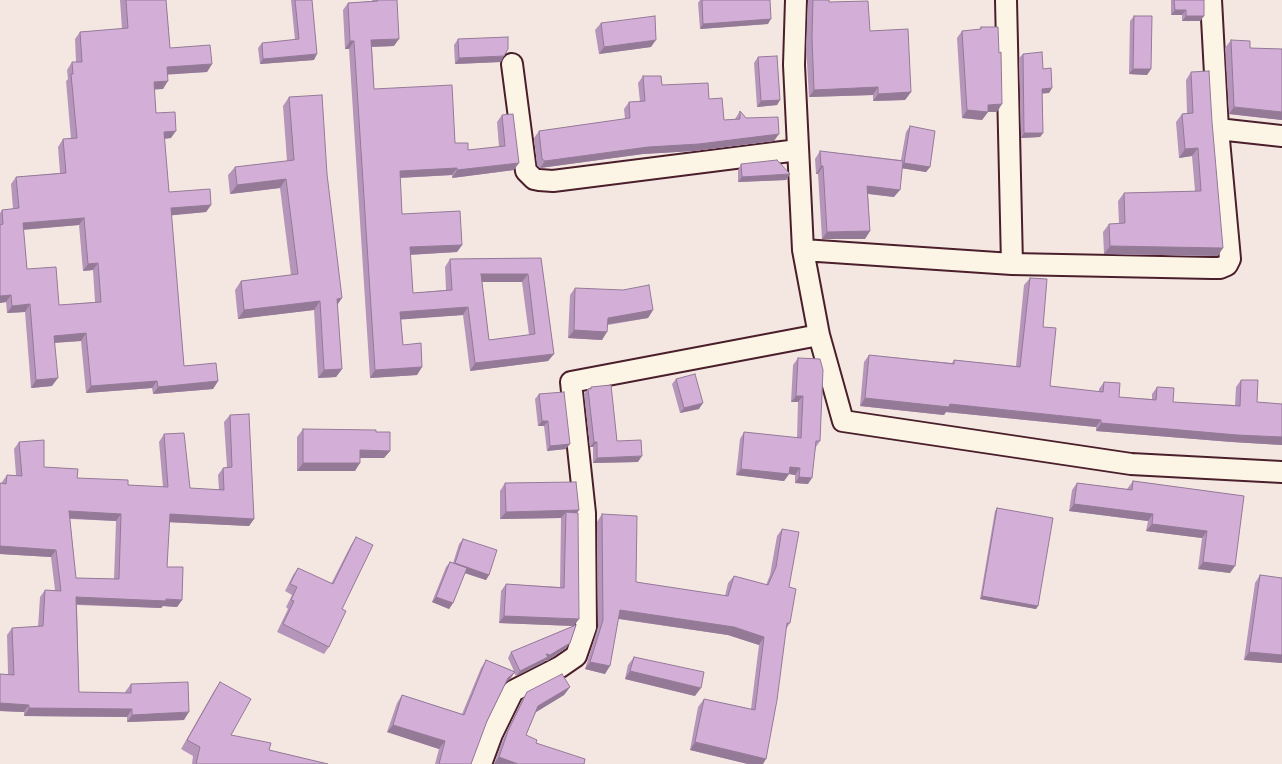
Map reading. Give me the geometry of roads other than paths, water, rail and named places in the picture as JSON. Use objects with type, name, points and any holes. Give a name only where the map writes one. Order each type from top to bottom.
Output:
[{"type":"street","points":[[796,0],[794,65],[803,250],[819,335],[843,421],[1130,464],[1282,472]]},
{"type":"street","points":[[1006,0],[1012,264]]},
{"type":"street","points":[[803,250],[1012,264],[1212,268],[1220,268],[1227,265],[1230,258],[1218,129],[1211,0]]},
{"type":"street","points":[[512,64],[524,163],[526,172],[534,179],[553,182],[798,150]]},
{"type":"street","points":[[1218,129],[1282,136]]},
{"type":"street","points":[[481,764],[492,734],[513,691],[560,667],[576,656],[586,627],[584,513],[571,382],[819,335]]}]
